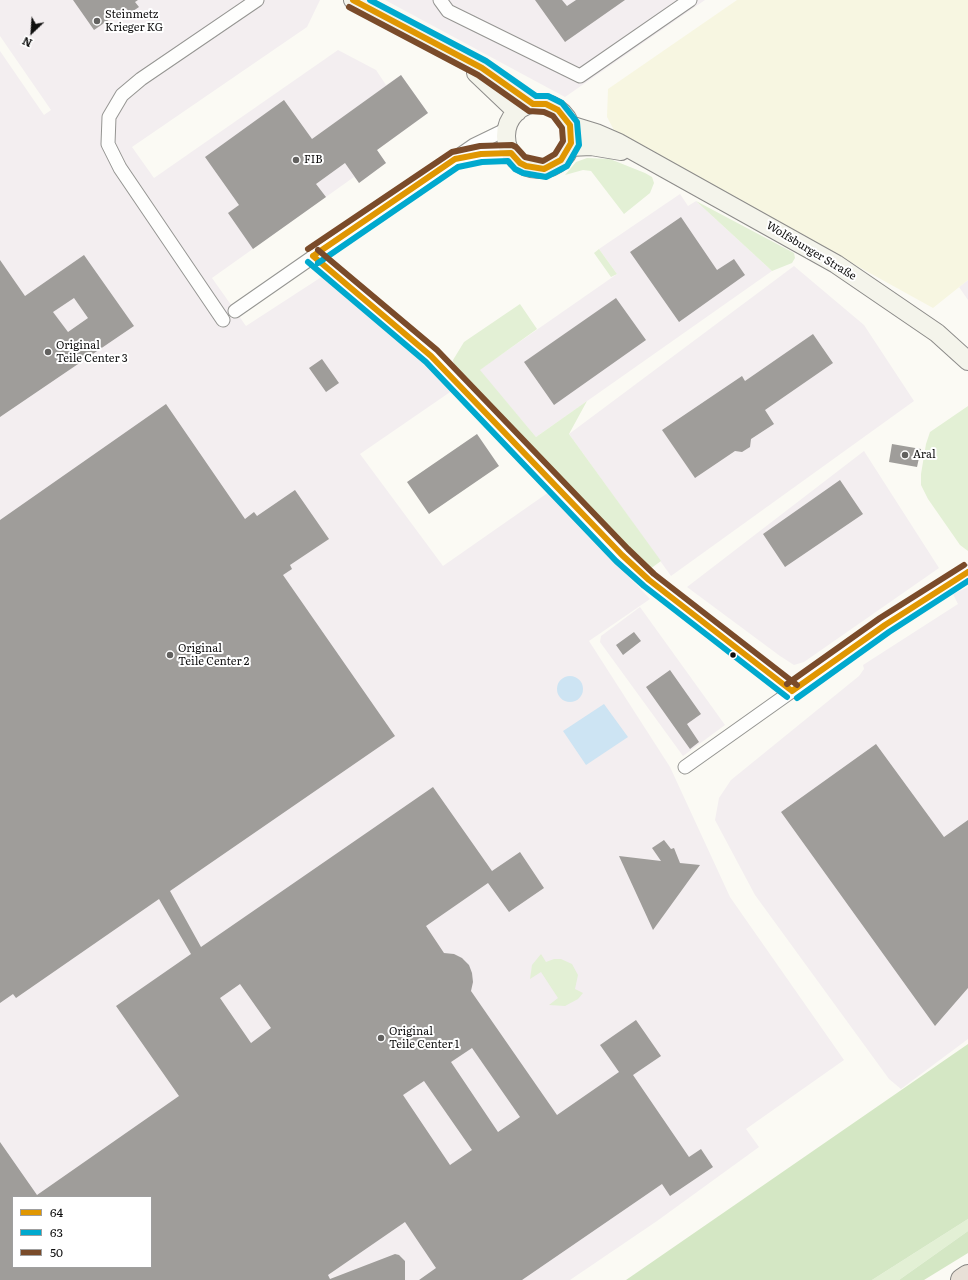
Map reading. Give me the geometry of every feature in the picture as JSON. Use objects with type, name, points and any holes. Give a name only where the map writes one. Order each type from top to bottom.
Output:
[{"type":"highway","points":[[962,1280],[968,1276]]},
{"type":"street","points":[[223,320],[120,168],[108,144],[109,117],[122,95],[141,79],[257,0]]},
{"type":"street","points":[[354,0],[498,77],[533,104]]},
{"type":"street","points":[[440,0],[448,11],[580,76],[690,0]]},
{"type":"street","points":[[460,57],[516,112]]},
{"type":"street","points":[[533,104],[552,106],[563,114],[570,125],[572,137],[570,147],[561,160],[544,169],[526,166],[520,163],[511,154],[506,142],[507,129],[516,112],[533,104]]},
{"type":"street","name":"Wolfsburger Straße","points":[[570,125],[596,133],[643,157],[836,264],[937,333],[968,361]]},
{"type":"street","points":[[235,311],[474,145],[507,129]]},
{"type":"street","name":"Wolfsburger Straße","points":[[570,147],[591,146],[643,157]]},
{"type":"street","points":[[455,159],[481,154],[511,154]]},
{"type":"street","points":[[313,256],[430,356],[622,555],[649,580],[792,691]]},
{"type":"street","points":[[685,767],[885,625],[968,572]]},
{"type":"shaded area","points":[[0,0],[320,0],[307,27],[132,147],[154,178],[338,50],[376,70],[386,85],[401,75],[428,113],[377,150],[386,163],[359,183],[354,177],[212,278],[246,326],[323,276],[456,388],[360,454],[443,566],[549,492],[650,599],[589,641],[670,767],[730,897],[844,1060],[746,1129],[759,1147],[657,1221],[570,1280],[0,1280],[0,51],[44,115],[51,110],[0,36]]},
{"type":"shaded area","points":[[385,0],[705,0],[565,97]]},
{"type":"shaded area","points":[[680,194],[688,206],[696,201],[772,271],[536,437],[479,370],[617,274],[599,249]]},
{"type":"shaded area","points":[[794,266],[864,325],[914,401],[671,576],[569,434]]},
{"type":"shaded area","points":[[968,280],[968,300],[959,287]]},
{"type":"shaded area","points":[[864,451],[939,568],[804,662],[794,665],[687,587]]},
{"type":"shaded area","points":[[968,587],[968,1039],[901,1089],[889,1079],[755,895],[715,820],[719,798],[731,780],[859,676],[864,669],[863,665],[958,604],[953,594]]},
{"type":"shaded area","points":[[640,607],[725,725],[683,756],[600,642],[601,636]]},
{"type":"green space","points":[[737,0],[968,0],[968,280],[933,308],[615,132],[607,117],[608,89]]},
{"type":"green space","points":[[587,158],[610,159],[645,173],[652,177],[654,183],[650,193],[624,214],[591,171],[583,170],[565,175],[576,162]]},
{"type":"green space","points":[[696,201],[794,253],[795,258],[792,263],[772,271]]},
{"type":"green space","points":[[599,249],[617,274],[611,277],[594,253]]},
{"type":"green space","points":[[520,304],[537,329],[480,370],[536,437],[587,401],[569,434],[661,561],[650,569],[454,366],[453,360],[464,342]]},
{"type":"green space","points":[[968,406],[968,551],[960,545],[928,499],[921,485],[921,474],[926,444],[930,432]]},
{"type":"green space","points":[[541,954],[546,962],[554,959],[561,959],[572,964],[578,975],[575,989],[583,993],[578,999],[565,1006],[549,1005],[558,998],[541,972],[530,979],[532,965]]},
{"type":"green space","points":[[968,1044],[968,1219],[872,1280],[626,1280]]},
{"type":"green space","points":[[968,1219],[968,1231],[899,1280],[872,1280]]},
{"type":"green space","points":[[968,1231],[968,1253],[924,1280],[899,1280]]},
{"type":"water","points":[[570,676],[579,680],[583,689],[579,698],[570,702],[561,698],[557,689],[561,680]]},
{"type":"water","points":[[604,704],[628,737],[586,765],[563,731]]},
{"type":"building","name":"Steinmetz Krieger KG","points":[[73,0],[138,0],[135,2],[139,7],[130,13],[126,8],[94,30]]},
{"type":"building","points":[[535,0],[562,0],[567,6],[576,0],[625,0],[565,42]]},
{"type":"building","name":"FIB","points":[[401,75],[428,113],[377,150],[386,163],[359,183],[345,163],[316,184],[326,197],[253,249],[228,213],[239,205],[205,157],[284,100],[312,139]]},
{"type":"building","points":[[681,217],[717,270],[734,259],[745,275],[679,322],[630,252]]},
{"type":"building","name":"Original Teile Center 3","points":[[84,255],[134,326],[0,417],[0,260],[25,296]],"holes":[[[74,298],[88,318],[68,332],[53,312]]]},
{"type":"building","points":[[616,298],[646,340],[554,405],[524,362]]},
{"type":"building","points":[[813,334],[833,363],[765,410],[774,424],[751,439],[750,447],[742,452],[735,451],[695,478],[662,430],[742,376],[745,381]]},
{"type":"building","points":[[322,359],[339,383],[326,392],[309,368]]},
{"type":"building","points":[[166,404],[245,519],[254,512],[257,516],[295,490],[329,539],[290,565],[292,569],[283,575],[395,736],[170,891],[201,947],[433,787],[492,871],[520,852],[544,888],[509,912],[488,883],[426,926],[444,953],[454,954],[462,958],[469,965],[473,982],[471,991],[557,1115],[619,1072],[600,1045],[636,1020],[661,1056],[633,1075],[689,1157],[701,1149],[713,1167],[670,1196],[662,1184],[522,1280],[419,1280],[436,1268],[405,1222],[328,1275],[330,1279],[395,1254],[399,1255],[405,1261],[405,1280],[0,1280],[0,1142],[37,1195],[179,1096],[116,1006],[191,954],[159,899],[16,998],[13,994],[0,1003],[0,520]],"holes":[[[240,984],[271,1028],[251,1043],[220,998]],[[472,1048],[520,1117],[498,1132],[451,1062]],[[424,1081],[472,1150],[450,1165],[403,1095]]]},
{"type":"building","points":[[477,434],[499,466],[429,514],[407,482]]},
{"type":"building","name":"Aral","points":[[892,444],[921,449],[917,467],[889,462]]},
{"type":"building","points":[[840,480],[863,514],[785,567],[763,534]]},
{"type":"building","points":[[634,632],[641,641],[623,655],[616,645]]},
{"type":"building","points":[[670,670],[701,714],[687,724],[699,742],[690,749],[646,687]]},
{"type":"building","points":[[876,744],[944,837],[968,820],[968,988],[935,1026],[781,812]]},
{"type":"building","points":[[664,840],[671,849],[674,848],[680,863],[700,865],[653,930],[619,856],[661,861],[652,848]]},
{"type":"transit line","name":"64","points":[[313,256],[455,159],[481,154],[511,153],[520,163],[526,166],[544,169],[561,160],[571,143],[570,125],[558,110],[546,104],[533,104],[482,68],[353,0]]},
{"type":"transit line","name":"63","points":[[318,263],[458,167],[482,162],[508,161],[515,169],[523,173],[546,177],[567,166],[579,145],[577,122],[562,103],[548,96],[536,96],[486,61],[370,0]]},
{"type":"transit line","name":"50","points":[[308,249],[452,152],[480,146],[512,145],[516,147],[525,157],[543,161],[555,154],[563,141],[562,128],[553,116],[544,112],[529,111],[478,75],[349,7]]},
{"type":"transit line","name":"50","points":[[318,250],[437,350],[628,549],[654,574],[797,685]]},
{"type":"transit line","name":"64","points":[[313,256],[431,356],[622,555],[649,580],[792,691]]},
{"type":"transit line","name":"63","points":[[308,262],[426,362],[616,561],[644,586],[787,697]]},
{"type":"transit line","name":"50","points":[[787,684],[880,618],[964,565]]},
{"type":"transit line","name":"64","points":[[792,691],[885,625],[968,572]]},
{"type":"transit line","name":"63","points":[[797,698],[889,632],[968,581]]},
{"type":"place","name":"Steinmetz Krieger KG","points":[[97,21]]},
{"type":"place","name":"FIB","points":[[296,160]]},
{"type":"place","name":"Original Teile Center 3","points":[[48,352]]},
{"type":"place","name":"Aral","points":[[905,455]]},
{"type":"place","name":"Original Teile Center 2","points":[[170,655]]},
{"type":"place","name":"Original Teile Center 1","points":[[381,1038]]}]
